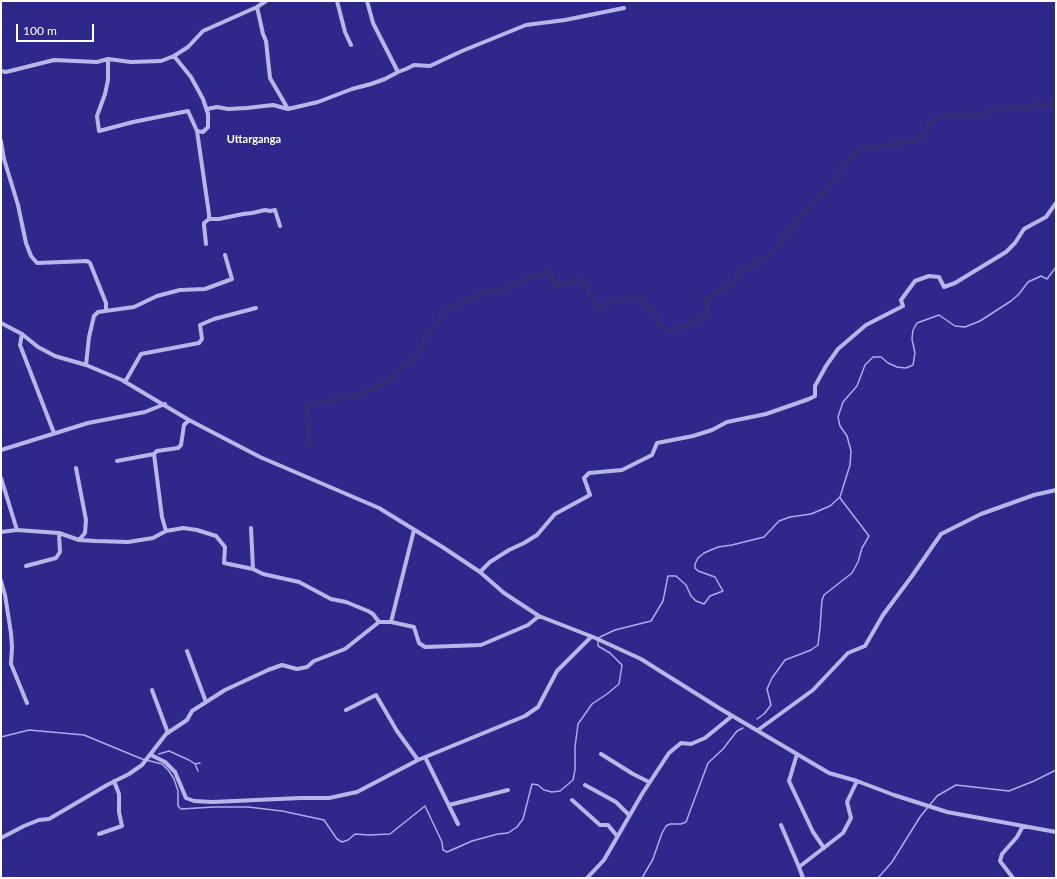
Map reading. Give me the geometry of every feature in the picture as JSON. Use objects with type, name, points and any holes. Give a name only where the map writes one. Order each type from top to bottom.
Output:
[{"type":"street","points":[[1,71],[6,72],[54,60],[80,60],[97,62],[108,59],[126,62],[161,61],[174,56],[196,40],[203,31],[266,1]]},
{"type":"street","points":[[337,1],[345,32],[351,45]]},
{"type":"street","points":[[367,1],[373,23],[398,72]]},
{"type":"street","points":[[256,7],[266,41],[270,78],[288,109]]},
{"type":"street","points":[[207,109],[217,107],[228,109],[247,108],[273,105],[288,109],[318,102],[352,89],[385,79],[414,65],[430,66],[462,50],[526,25],[565,20],[624,8]]},
{"type":"street","points":[[174,56],[190,77],[207,109],[208,128],[203,132],[197,131]]},
{"type":"street","points":[[108,59],[108,80],[105,94],[97,116],[99,131],[133,122],[188,111],[197,131],[209,219]]},
{"type":"street","points":[[1,141],[4,159],[31,256],[37,263],[87,261],[90,263],[106,303],[106,311]]},
{"type":"street","points":[[480,572],[490,562],[537,535],[555,514],[590,495],[584,478],[589,473],[622,470],[652,456],[657,443],[693,436],[712,430],[727,422],[766,414],[815,396],[816,386],[826,366],[838,349],[866,325],[903,306],[901,300],[916,281],[929,276],[939,277],[944,287],[955,283],[1006,252],[1015,243],[1024,228],[1046,217],[1056,203]]},
{"type":"street","points":[[206,244],[204,223],[209,219],[219,219],[265,210],[275,210],[280,226]]},
{"type":"street","points":[[86,365],[89,337],[94,316],[98,312],[134,307],[157,296],[180,290],[205,289],[232,279],[225,255]]},
{"type":"street","points":[[125,382],[141,354],[199,343],[202,339],[200,325],[214,319],[256,308]]},
{"type":"street","points":[[1,323],[22,334],[38,347],[49,353],[86,365],[125,382],[165,404],[189,420],[260,457],[379,508],[480,572],[504,592],[539,616],[626,651],[641,659],[732,716],[829,773],[936,808],[978,818],[1056,832]]},
{"type":"street","points":[[22,334],[20,345],[54,433]]},
{"type":"street","points":[[1,450],[88,423],[144,412],[165,404]]},
{"type":"street","points":[[117,461],[154,454],[157,451],[178,448],[181,445],[184,425],[189,420]]},
{"type":"street","points":[[154,454],[162,517],[166,531]]},
{"type":"street","points":[[76,468],[86,520],[85,533],[79,540]]},
{"type":"street","points":[[1,478],[17,530]]},
{"type":"street","points":[[758,730],[813,690],[848,653],[865,646],[883,615],[941,534],[981,514],[1034,495],[1056,490]]},
{"type":"street","points":[[1,532],[17,530],[59,533],[79,540],[96,542],[128,542],[153,538],[166,531],[183,528],[197,530],[216,536],[225,547],[224,563],[253,569],[264,574],[299,582],[331,599],[346,602],[368,611],[373,614],[379,622]]},
{"type":"street","points":[[251,528],[253,569]]},
{"type":"street","points":[[391,622],[414,530]]},
{"type":"street","points":[[26,566],[56,558],[60,552],[59,533]]},
{"type":"street","points":[[1,581],[5,595],[11,633],[11,664],[27,703]]},
{"type":"street","points":[[1,838],[39,820],[49,819],[114,781],[129,774],[142,765],[168,733],[187,720],[192,711],[225,690],[282,665],[297,669],[307,667],[314,661],[345,649],[379,622],[391,622],[414,627],[419,643],[425,647],[481,645],[528,625],[539,616]]},
{"type":"street","points":[[149,756],[165,762],[175,772],[186,798],[194,801],[212,802],[329,798],[357,792],[418,760],[525,716],[538,707],[557,670],[592,637]]},
{"type":"street","points":[[187,651],[206,702]]},
{"type":"street","points":[[152,690],[168,733]]},
{"type":"street","points":[[346,710],[376,695],[397,732],[418,760]]},
{"type":"street","points":[[587,878],[604,860],[649,782],[669,754],[681,743],[691,744],[705,738],[732,716]]},
{"type":"street","points":[[601,754],[649,782]]},
{"type":"street","points":[[796,754],[789,781],[813,832],[824,848]]},
{"type":"street","points":[[425,757],[458,824]]},
{"type":"street","points":[[99,834],[122,826],[119,812],[119,794],[114,781]]},
{"type":"street","points":[[800,867],[843,833],[851,818],[847,802],[857,781]]},
{"type":"street","points":[[585,785],[616,802],[629,815]]},
{"type":"street","points":[[449,805],[508,790]]},
{"type":"street","points":[[572,800],[600,825],[608,825],[617,836]]},
{"type":"street","points":[[781,825],[800,867],[803,878]]},
{"type":"street","points":[[1013,878],[1000,861],[1002,854],[1017,837],[1023,826]]},
{"type":"waterway","points":[[310,446],[307,407],[321,402],[357,395],[387,382],[404,366],[411,362],[420,350],[426,336],[439,322],[440,317],[444,312],[451,306],[549,271],[555,287],[577,280],[584,282],[598,308],[613,301],[642,297],[647,308],[652,308],[661,328],[667,331],[687,326],[709,315],[705,300],[737,280],[738,273],[763,260],[772,252],[791,230],[798,218],[828,188],[845,164],[859,149],[897,144],[919,139],[926,133],[929,125],[935,118],[939,119],[947,116],[960,115],[979,116],[985,111],[1024,107],[1028,109],[1034,104],[1049,105],[1056,103]]},
{"type":"waterway","points":[[1,737],[29,730],[84,735],[142,759],[162,764],[174,779],[178,791],[178,806],[181,809],[248,807],[282,811],[324,820],[337,839],[342,842],[348,840],[355,834],[390,834],[425,806],[442,842],[443,850],[447,852],[472,841],[508,833],[517,827],[523,819],[532,784],[538,785],[544,790],[552,792],[560,791],[573,780],[578,724],[592,704],[619,684],[622,665],[610,653],[598,646],[598,640],[600,637],[615,630],[651,621],[663,601],[668,576],[676,576],[686,585],[691,596],[696,601],[704,604],[710,596],[723,591],[715,577],[698,571],[695,568],[698,558],[704,553],[718,547],[764,537],[779,521],[790,517],[811,514],[830,506],[840,497],[850,465],[851,451],[847,436],[840,426],[838,417],[843,402],[857,386],[865,365],[873,357],[881,357],[888,363],[897,367],[906,368],[913,365],[915,353],[912,339],[913,330],[917,323],[939,315],[955,326],[965,327],[980,321],[1011,301],[1019,294],[1028,282],[1041,276],[1047,279],[1056,267]]},
{"type":"waterway","points":[[757,719],[764,714],[771,705],[767,689],[772,678],[785,660],[811,650],[818,645],[822,600],[824,595],[852,573],[858,562],[862,548],[869,536],[840,498]]},
{"type":"waterway","points":[[642,878],[653,859],[666,826],[686,822],[708,763],[723,749],[737,731],[743,728]]},
{"type":"waterway","points":[[159,754],[169,751],[195,764],[198,771]]},
{"type":"waterway","points":[[195,764],[200,763]]},
{"type":"waterway","points":[[878,878],[892,862],[920,817],[937,796],[956,785],[1009,791],[1056,770]]},
{"type":"district","name":"Uttarganga","points":[[254,139]]}]
